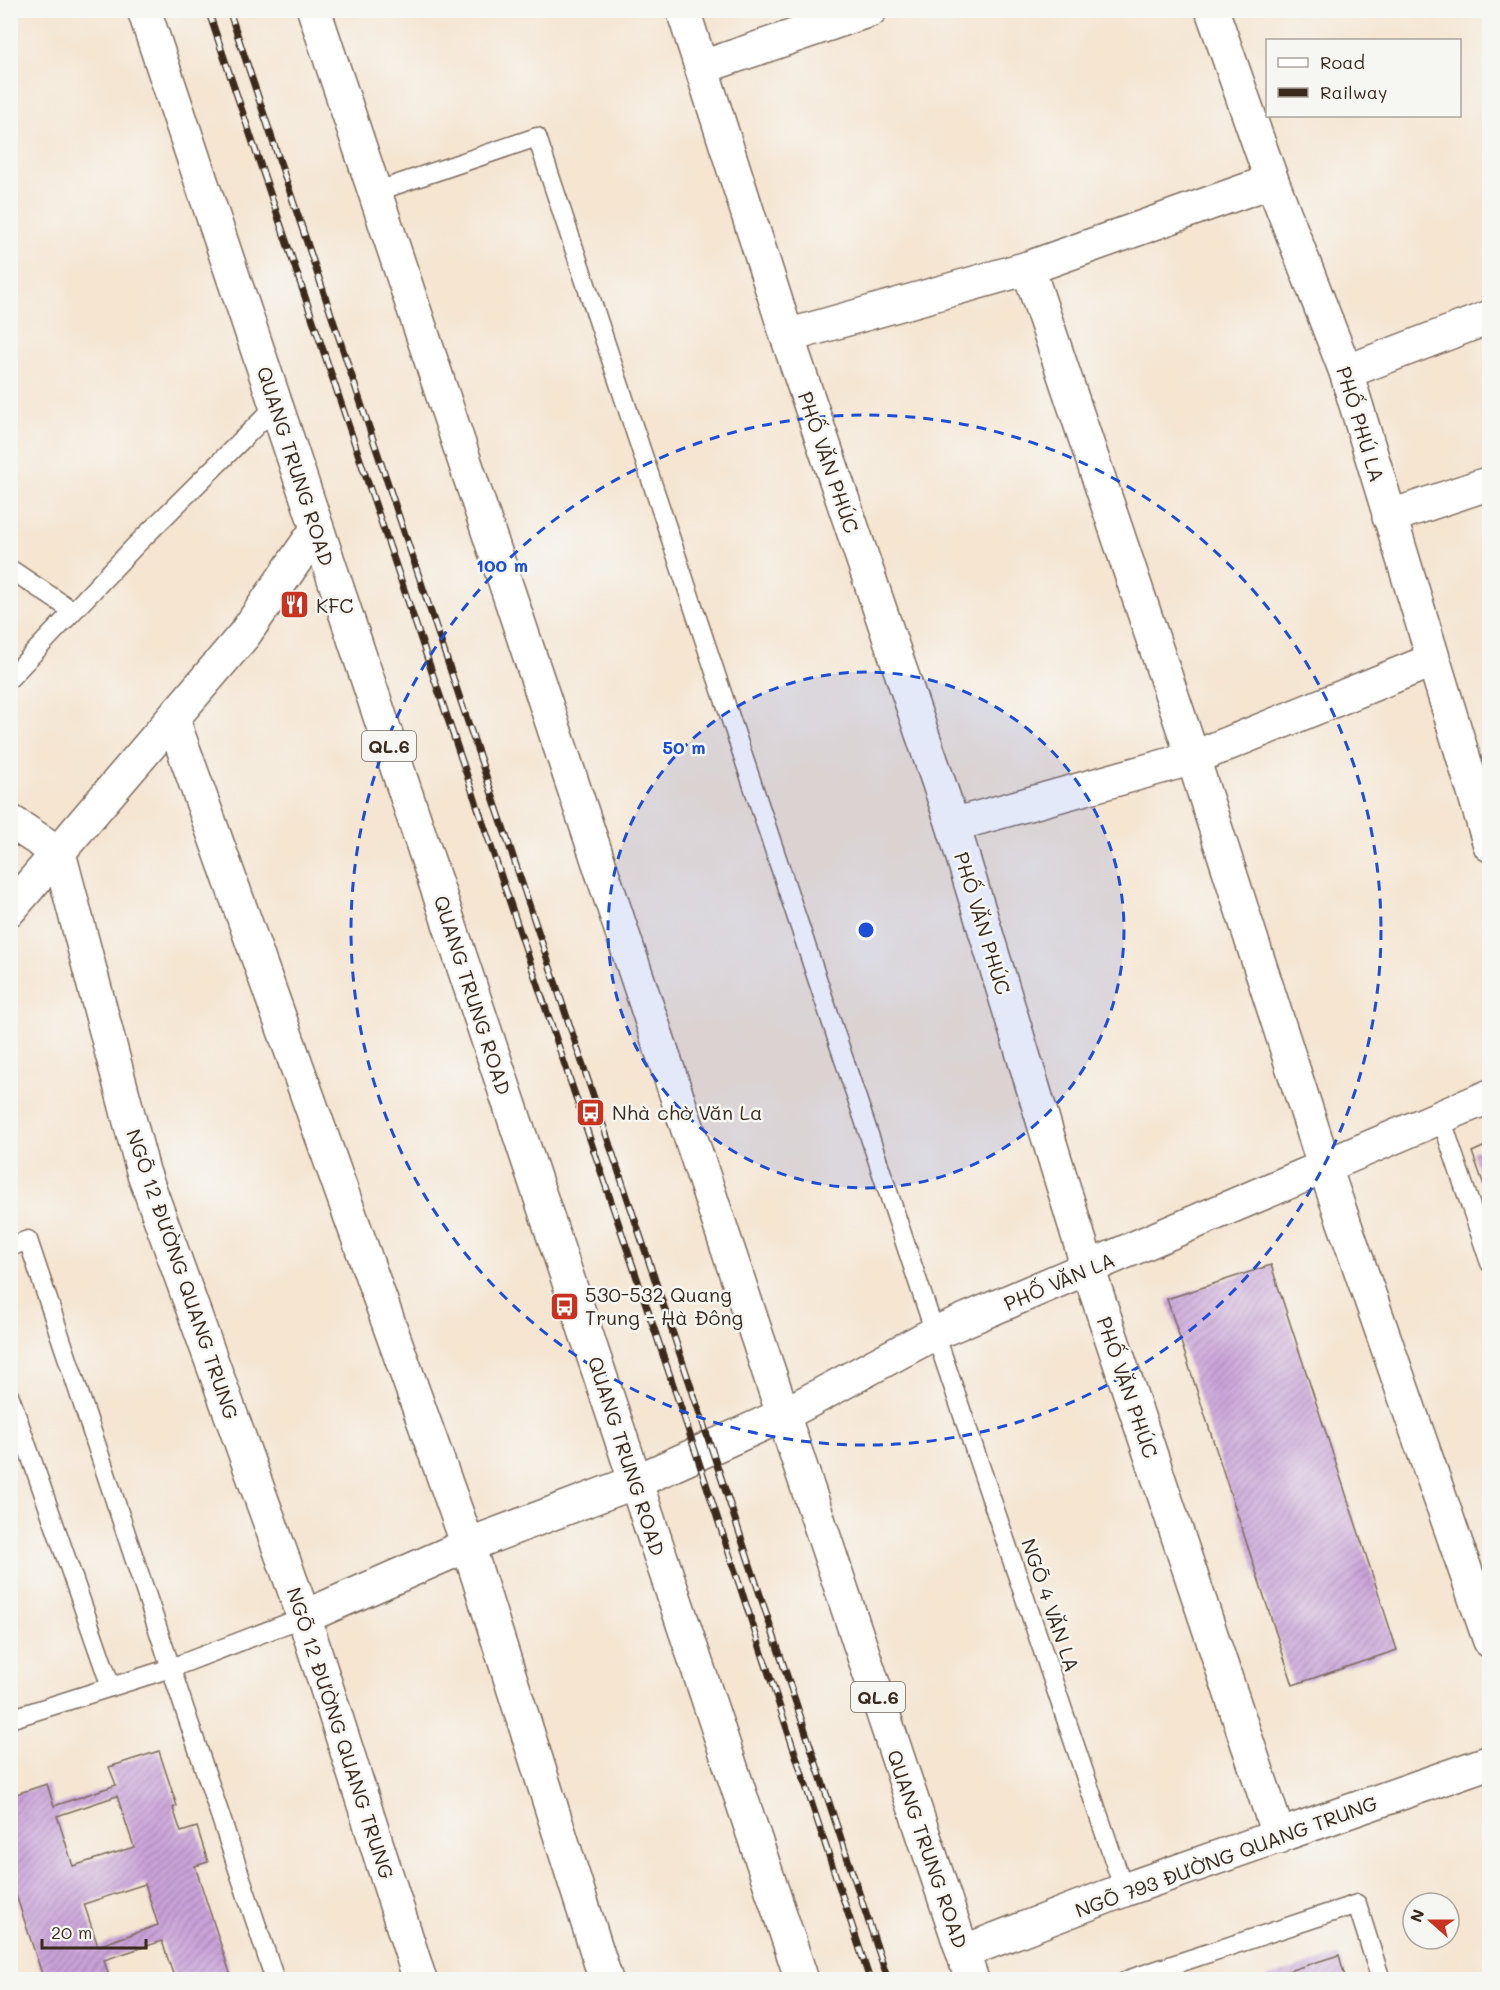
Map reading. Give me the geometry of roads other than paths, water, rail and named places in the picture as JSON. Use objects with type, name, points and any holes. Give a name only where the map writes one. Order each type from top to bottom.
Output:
[{"type":"main road","name":"QUANG TRUNG ROAD","points":[[144,10],[802,1980]]},
{"type":"main road","name":"QUANG TRUNG ROAD","points":[[314,10],[967,1966]]},
{"type":"main road","name":"PHỐ VĂN PHÚC","points":[[684,10],[787,336],[953,825],[1088,1268],[1279,1837]]},
{"type":"main road","points":[[703,67],[870,10]]},
{"type":"main road","name":"PHỐ PHÚ LA","points":[[1212,10],[1272,181],[1346,372],[1490,845]]},
{"type":"main road","points":[[787,336],[1028,268],[1272,181]]},
{"type":"main road","points":[[1028,268],[1192,758],[1325,1168],[1490,1641]]},
{"type":"main road","points":[[1346,372],[1490,317]]},
{"type":"main road","points":[[1389,517],[1490,483]]},
{"type":"main road","points":[[10,909],[244,635],[317,529]]},
{"type":"main road","points":[[953,825],[1192,758],[1433,660]]},
{"type":"main road","points":[[173,720],[468,1545],[606,1980]]},
{"type":"main road","points":[[10,821],[59,853]]},
{"type":"main road","name":"NGÕ 12 ĐƯỜNG QUANG TRUNG","points":[[59,853],[143,1171],[304,1617],[420,1980]]},
{"type":"main road","name":"PHỐ VĂN LA","points":[[304,1617],[468,1545],[635,1482],[783,1415],[935,1334],[1325,1168],[1440,1115],[1490,1096]]},
{"type":"main road","name":"NGÕ 793 ĐƯỜNG QUANG TRUNG","points":[[967,1966],[1124,1890],[1490,1762]]},
{"type":"lane","name":"NGÕ 4 VĂN LA","points":[[375,192],[537,137],[935,1334],[1124,1890]]},
{"type":"lane","points":[[10,678],[135,546],[276,406]]},
{"type":"lane","points":[[10,569],[73,611]]},
{"type":"lane","points":[[1440,1115],[1490,1263]]},
{"type":"lane","points":[[10,1246],[28,1240],[275,1980]]},
{"type":"lane","points":[[10,1397],[111,1687]]},
{"type":"lane","points":[[10,1719],[171,1668],[304,1617]]},
{"type":"lane","points":[[1127,1980],[1155,1975],[1357,1904],[1381,1980]]},
{"type":"railway","points":[[208,10],[686,1423],[870,1980]]},
{"type":"railway","points":[[229,10],[888,1980]]},
{"type":"place","name":"KFC","points":[[295,605]]},
{"type":"place","name":"Nhà chờ Văn La","points":[[591,1112]]},
{"type":"place","name":"530-532 Quang Trung - Hà Đông","points":[[564,1306]]}]
